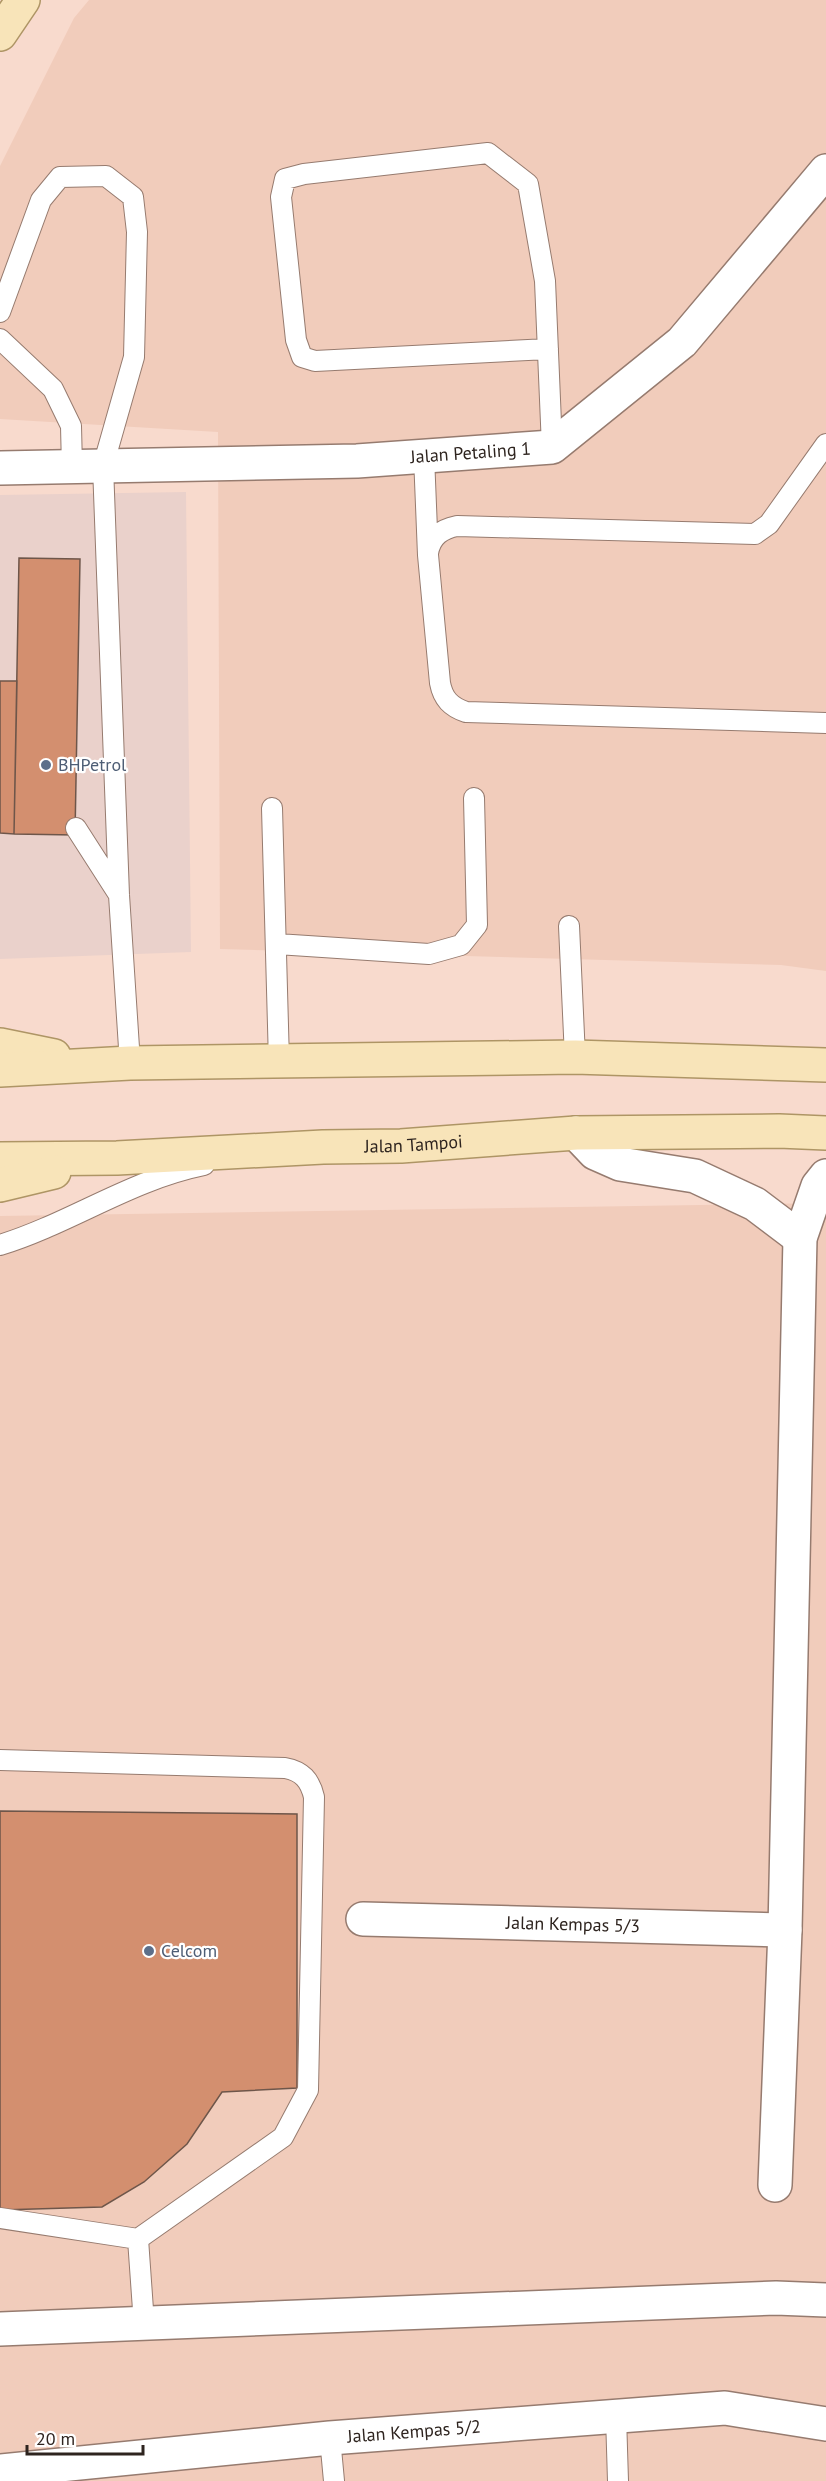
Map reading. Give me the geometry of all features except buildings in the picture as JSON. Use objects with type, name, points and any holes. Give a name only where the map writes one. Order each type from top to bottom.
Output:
[{"type":"main road","points":[[0,34],[23,0]]},
{"type":"main road","points":[[0,1045],[98,1065]]},
{"type":"main road","points":[[0,1070],[130,1063],[575,1057],[826,1065]]},
{"type":"main road","name":"Jalan Tampoi","points":[[0,1159],[117,1158],[323,1147],[401,1146],[576,1133],[826,1132]]},
{"type":"main road","points":[[0,1185],[117,1158]]},
{"type":"street","name":"Jalan Petaling 1","points":[[0,468],[357,461],[552,447],[682,342],[826,171]]},
{"type":"street","points":[[576,1133],[595,1153],[620,1164],[695,1176],[755,1204],[800,1238]]},
{"type":"street","points":[[776,2185],[785,1930],[800,1238],[818,1186],[826,1176]]},
{"type":"street","name":"Jalan Kempas 5/3","points":[[363,1919],[785,1930]]},
{"type":"street","points":[[0,2329],[776,2298],[826,2300]]},
{"type":"street","name":"Jalan Kempas 5/2","points":[[0,2471],[330,2438],[725,2408],[819,2421],[826,2424]]},
{"type":"lane","points":[[548,349],[315,361],[302,357],[295,328],[281,197],[285,178],[488,153],[528,184],[545,281],[548,349],[552,447]]},
{"type":"lane","points":[[0,312],[40,200],[60,177],[106,176],[133,197],[137,232],[134,357],[87,466]]},
{"type":"lane","points":[[0,339],[53,389],[87,466],[130,1063]]},
{"type":"lane","points":[[428,555],[430,544],[437,535],[446,528],[457,526],[755,534],[769,524],[826,444]]},
{"type":"lane","points":[[424,456],[428,555],[440,683],[442,693],[448,703],[456,709],[478,712],[826,723]]},
{"type":"lane","points":[[426,507],[436,516],[457,526]]},
{"type":"lane","points":[[277,944],[429,954],[461,945],[477,926],[474,798]]},
{"type":"lane","points":[[272,808],[279,1062]]},
{"type":"lane","points":[[76,828],[119,895]]},
{"type":"lane","points":[[569,926],[575,1057]]},
{"type":"lane","points":[[0,1245],[87,1209],[146,1181],[202,1165],[323,1147]]},
{"type":"lane","points":[[0,1760],[285,1768],[296,1770],[306,1777],[312,1786],[314,1797],[308,2090],[283,2137],[138,2239],[0,2218]]},
{"type":"lane","points":[[138,2239],[144,2324]]},
{"type":"lane","points":[[615,2416],[618,2481]]},
{"type":"lane","points":[[330,2438],[334,2481]]},
{"type":"shaded area","points":[[89,0],[826,0],[826,971],[781,965],[220,949],[218,432],[0,419],[0,166],[74,18]]},
{"type":"shaded area","points":[[186,492],[191,952],[0,959],[0,495]]},
{"type":"shaded area","points":[[826,1203],[826,2481],[0,2481],[0,1216]]},
{"type":"place","name":"BHPetrol","points":[[46,765]]},
{"type":"place","name":"Celcom","points":[[149,1951]]}]
